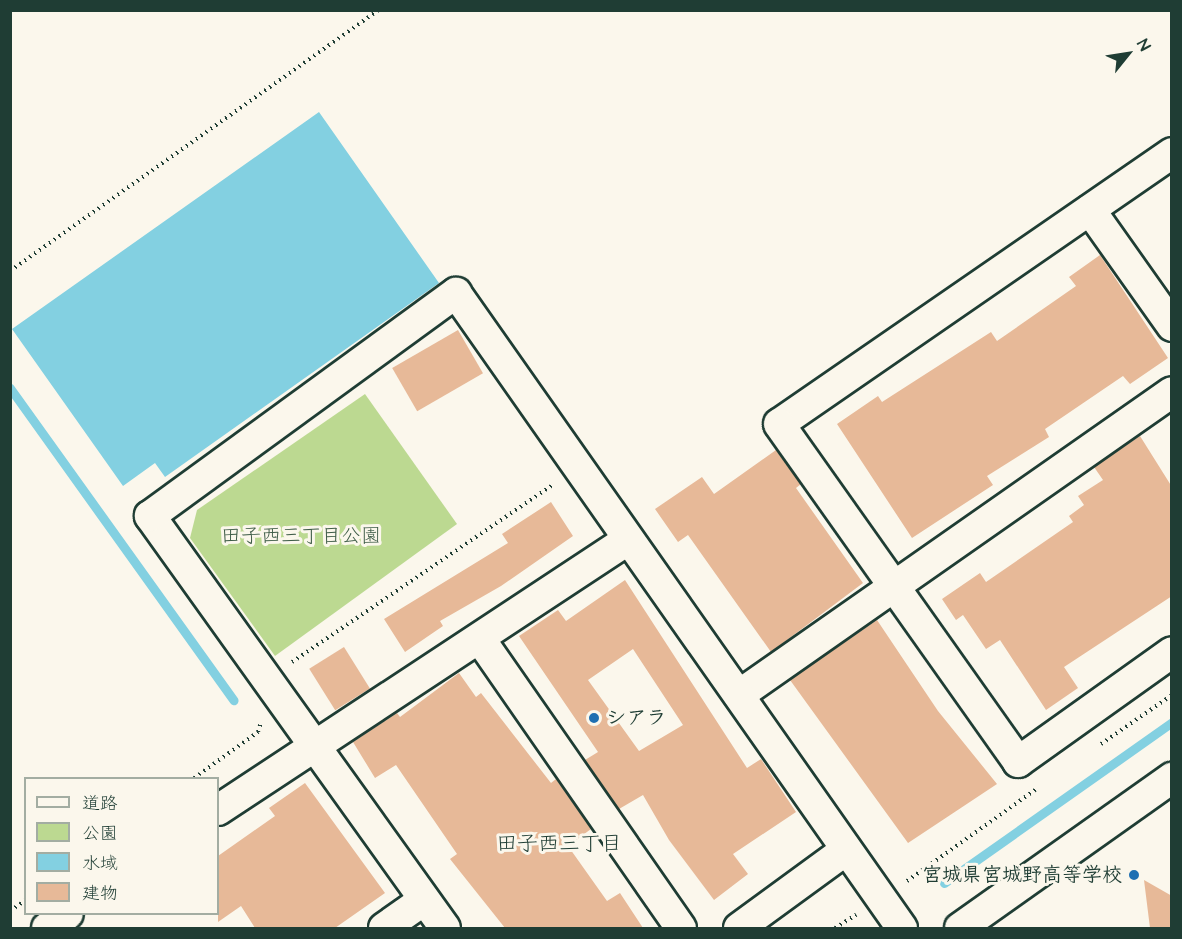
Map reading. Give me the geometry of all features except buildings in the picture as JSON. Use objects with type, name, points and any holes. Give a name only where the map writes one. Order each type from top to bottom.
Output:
[{"type":"street","points":[[1172,153],[779,424],[1018,762],[1172,652]]},
{"type":"street","points":[[1090,210],[1172,326]]},
{"type":"street","points":[[445,928],[150,516],[456,293],[627,540],[902,928]]},
{"type":"street","points":[[739,695],[1172,392]]},
{"type":"street","points":[[219,809],[312,745],[480,639],[627,540]]},
{"type":"street","points":[[480,639],[681,928]]},
{"type":"street","points":[[960,928],[1172,778]]},
{"type":"street","points":[[739,928],[846,850]]},
{"type":"street","points":[[384,928],[424,900]]},
{"type":"street","points":[[47,928],[66,915]]},
{"type":"path","points":[[10,271],[378,10]]},
{"type":"path","points":[[195,777],[258,732],[272,687],[280,670],[577,467]]},
{"type":"path","points":[[1094,749],[1172,695]]},
{"type":"path","points":[[881,900],[1046,783]]},
{"type":"path","points":[[10,911],[24,901]]},
{"type":"green space","name":"田子西三丁目公園","points":[[365,394],[457,524],[275,656],[190,538],[197,510]]},
{"type":"water","points":[[319,112],[439,283],[165,477],[155,463],[123,486],[12,329]]},
{"type":"waterway","points":[[10,388],[233,700]]},
{"type":"waterway","points":[[944,883],[1172,722]]},
{"type":"place","name":"シアラ","points":[[594,718]]},
{"type":"place","name":"宮城県宮城野高等学校","points":[[1134,875]]},
{"type":"district","name":"田子西三丁目","points":[[559,844]]}]
